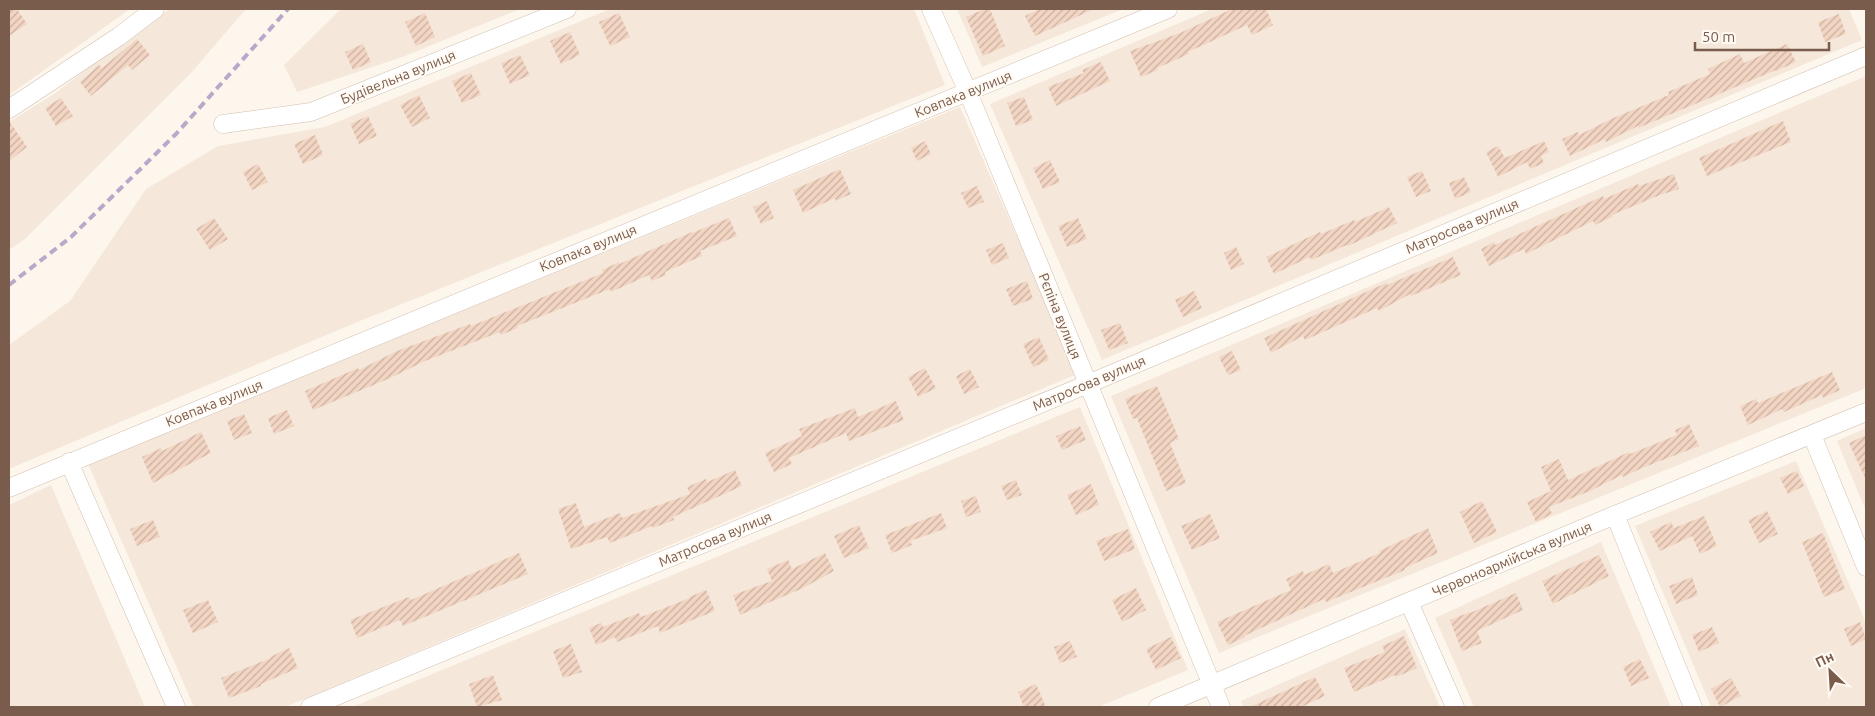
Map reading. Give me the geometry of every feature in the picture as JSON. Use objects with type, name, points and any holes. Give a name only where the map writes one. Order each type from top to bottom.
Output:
[{"type":"street","points":[[9,109],[118,37],[155,9]]},
{"type":"street","name":"Будівельна вулиця","points":[[223,124],[311,112],[567,9]]},
{"type":"street","name":"Рєпіна вулиця","points":[[931,9],[968,92],[1221,707]]},
{"type":"street","name":"Ковпака вулиця","points":[[9,488],[1168,9]]},
{"type":"street","name":"Матросова вулиця","points":[[310,707],[1088,384],[1866,56]]},
{"type":"street","name":"Червоноармійська вулиця","points":[[1158,707],[1866,412]]},
{"type":"street","points":[[1812,435],[1866,567]]},
{"type":"street","points":[[69,462],[176,707]]},
{"type":"street","points":[[1615,515],[1694,707]]},
{"type":"street","points":[[1409,602],[1455,707]]},
{"type":"shaded area","points":[[9,9],[130,9],[9,95]]},
{"type":"shaded area","points":[[170,9],[246,9],[190,74],[26,238],[9,250],[9,122],[54,94]]},
{"type":"shaded area","points":[[341,9],[520,9],[405,56],[297,92],[284,65]]},
{"type":"shaded area","points":[[610,9],[914,9],[945,85],[355,323],[9,469],[9,345],[70,301],[146,189],[218,146],[325,127]]},
{"type":"shaded area","points":[[957,9],[1123,9],[982,67]]},
{"type":"shaded area","points":[[1212,9],[1849,9],[1862,40],[1102,360],[990,104]]},
{"type":"shaded area","points":[[1866,76],[1866,388],[1219,653],[1111,396]]},
{"type":"shaded area","points":[[960,107],[1077,374],[285,707],[194,707],[88,464]]},
{"type":"shaded area","points":[[1080,407],[1188,670],[1098,707],[352,707]]},
{"type":"shaded area","points":[[1866,428],[1866,511],[1837,441]]},
{"type":"shaded area","points":[[1796,461],[1866,623],[1866,707],[1711,707],[1635,526]]},
{"type":"shaded area","points":[[51,485],[145,707],[9,707],[9,505]]},
{"type":"shaded area","points":[[1601,542],[1671,707],[1474,707],[1435,618]]},
{"type":"shaded area","points":[[1405,629],[1440,707],[1243,707],[1241,701]]},
{"type":"building","points":[[9,9],[17,9],[27,24],[9,36]]},
{"type":"building","points":[[985,9],[990,9],[1005,46],[983,56],[966,17]]},
{"type":"building","points":[[1040,9],[1094,9],[1035,36],[1025,16]]},
{"type":"building","points":[[1232,9],[1266,9],[1273,25],[1252,35],[1247,25],[1188,52],[1189,54],[1141,77],[1130,51],[1180,33]]},
{"type":"building","points":[[425,13],[435,37],[416,46],[405,22]]},
{"type":"building","points":[[619,13],[630,37],[610,46],[599,22]]},
{"type":"building","points":[[1839,14],[1846,34],[1825,42],[1818,22]]},
{"type":"building","points":[[570,32],[580,55],[561,64],[550,41]]},
{"type":"building","points":[[137,39],[150,55],[132,70],[128,65],[91,96],[80,82],[99,65],[102,68]]},
{"type":"building","points":[[363,44],[371,62],[353,70],[345,52]]},
{"type":"building","points":[[1787,44],[1796,62],[1776,71],[1638,128],[1638,126],[1606,142],[1605,139],[1570,156],[1562,139],[1578,132],[1579,135],[1611,119],[1669,95],[1668,92],[1710,74],[1708,69],[1740,54],[1744,63]]},
{"type":"building","points":[[520,55],[530,75],[510,84],[501,63]]},
{"type":"building","points":[[1101,62],[1110,81],[1056,106],[1048,87],[1084,73],[1082,70]]},
{"type":"building","points":[[471,73],[481,95],[462,103],[452,81]]},
{"type":"building","points":[[419,95],[430,118],[412,127],[400,105]]},
{"type":"building","points":[[1024,97],[1033,120],[1016,126],[1007,103]]},
{"type":"building","points":[[61,98],[73,116],[56,126],[45,108]]},
{"type":"building","points":[[368,116],[377,136],[359,144],[350,124]]},
{"type":"building","points":[[9,121],[27,147],[9,161]]},
{"type":"building","points":[[1783,121],[1791,142],[1707,176],[1699,158]]},
{"type":"building","points":[[315,135],[323,155],[303,164],[294,144]]},
{"type":"building","points":[[925,141],[931,154],[917,161],[911,148]]},
{"type":"building","points":[[1544,141],[1549,152],[1541,156],[1544,163],[1530,169],[1527,162],[1498,177],[1486,152],[1498,146],[1505,158]]},
{"type":"building","points":[[1050,160],[1060,182],[1043,189],[1033,168]]},
{"type":"building","points":[[258,164],[268,182],[252,190],[243,172]]},
{"type":"building","points":[[840,169],[851,194],[836,201],[835,198],[803,213],[793,190]]},
{"type":"building","points":[[1422,171],[1431,191],[1416,197],[1407,177]]},
{"type":"building","points":[[1674,174],[1679,189],[1612,215],[1612,217],[1595,225],[1593,221],[1526,254],[1524,249],[1489,266],[1481,249],[1494,242],[1495,245],[1603,196],[1604,199],[1638,184],[1639,186]]},
{"type":"building","points":[[1464,177],[1471,192],[1455,199],[1449,183]]},
{"type":"building","points":[[977,186],[984,202],[968,208],[961,193]]},
{"type":"building","points":[[767,201],[774,218],[761,224],[753,207]]},
{"type":"building","points":[[1389,207],[1397,223],[1348,246],[1311,260],[1310,257],[1274,274],[1266,257],[1320,232],[1321,234],[1354,220],[1355,222]]},
{"type":"building","points":[[214,218],[228,239],[210,250],[196,229]]},
{"type":"building","points":[[729,218],[737,236],[700,251],[702,256],[665,272],[666,275],[652,281],[649,275],[611,292],[610,289],[517,326],[518,328],[501,335],[500,332],[425,361],[388,379],[313,410],[305,391],[358,368],[359,370],[397,351],[470,324],[471,326],[603,273],[602,270],[619,262],[619,264]]},
{"type":"building","points":[[1078,218],[1087,239],[1067,247],[1058,226]]},
{"type":"building","points":[[1003,243],[1009,258],[992,265],[986,250]]},
{"type":"building","points":[[1236,247],[1244,264],[1231,270],[1224,253]]},
{"type":"building","points":[[1453,257],[1461,275],[1411,296],[1410,294],[1379,311],[1377,308],[1305,340],[1303,336],[1271,353],[1264,338],[1386,283],[1387,285]]},
{"type":"building","points":[[1027,281],[1033,299],[1013,306],[1006,289]]},
{"type":"building","points":[[1194,291],[1202,308],[1183,317],[1175,300]]},
{"type":"building","points":[[1120,323],[1128,343],[1109,350],[1101,330]]},
{"type":"building","points":[[1039,337],[1049,360],[1033,367],[1023,344]]},
{"type":"building","points":[[1232,351],[1241,370],[1228,375],[1219,357]]},
{"type":"building","points":[[925,368],[936,388],[918,397],[908,377]]},
{"type":"building","points":[[970,369],[979,387],[964,394],[956,376]]},
{"type":"building","points":[[1832,372],[1840,390],[1823,398],[1822,395],[1784,412],[1782,409],[1748,425],[1740,406],[1756,399],[1758,403]]},
{"type":"building","points":[[1157,386],[1179,439],[1170,443],[1186,483],[1166,491],[1137,418],[1133,419],[1125,399]]},
{"type":"building","points":[[896,401],[904,420],[849,441],[846,433],[789,458],[792,464],[774,472],[765,453],[802,436],[799,429],[855,408],[858,417]]},
{"type":"building","points":[[287,410],[294,426],[274,434],[268,418]]},
{"type":"building","points":[[244,414],[252,433],[234,440],[227,421]]},
{"type":"building","points":[[1689,424],[1699,446],[1623,477],[1622,475],[1590,491],[1549,507],[1552,514],[1536,522],[1527,502],[1551,491],[1541,467],[1559,459],[1568,480],[1629,452],[1630,454],[1677,435],[1675,430]]},
{"type":"building","points":[[1080,426],[1086,440],[1062,450],[1056,436]]},
{"type":"building","points":[[201,432],[211,453],[153,483],[142,457],[161,448],[162,451]]},
{"type":"building","points":[[1866,435],[1866,480],[1849,443]]},
{"type":"building","points":[[735,470],[742,486],[673,517],[674,520],[653,528],[652,526],[610,543],[607,537],[571,549],[558,509],[576,503],[584,527],[620,513],[622,518],[690,494],[687,487],[706,479],[707,482]]},
{"type":"building","points":[[1797,471],[1804,486],[1788,494],[1780,478]]},
{"type":"building","points":[[1016,480],[1022,495],[1007,500],[1001,486]]},
{"type":"building","points":[[1091,484],[1099,505],[1076,515],[1067,495]]},
{"type":"building","points":[[976,496],[981,512],[966,517],[961,501]]},
{"type":"building","points":[[1482,501],[1497,532],[1474,543],[1460,512]]},
{"type":"building","points":[[1767,511],[1778,534],[1759,543],[1748,520]]},
{"type":"building","points":[[941,513],[947,528],[910,541],[912,545],[892,553],[885,535]]},
{"type":"building","points":[[1210,514],[1220,538],[1192,550],[1181,526]]},
{"type":"building","points":[[1704,516],[1717,546],[1700,554],[1692,536],[1660,551],[1650,532],[1671,522],[1674,528]]},
{"type":"building","points":[[153,520],[160,537],[137,546],[130,529]]},
{"type":"building","points":[[859,525],[869,548],[844,558],[834,536]]},
{"type":"building","points":[[1428,528],[1438,553],[1405,568],[1405,570],[1326,602],[1324,599],[1228,645],[1217,622],[1291,590],[1286,579],[1303,571],[1304,575],[1329,564],[1333,573],[1380,553],[1379,551]]},
{"type":"building","points":[[1128,529],[1135,549],[1104,561],[1096,541]]},
{"type":"building","points":[[1823,533],[1845,589],[1824,597],[1802,542]]},
{"type":"building","points":[[519,553],[528,574],[403,626],[400,620],[357,638],[350,620],[409,597],[411,600]]},
{"type":"building","points":[[825,553],[834,571],[801,589],[740,615],[733,595],[772,581],[767,569],[788,560],[792,569]]},
{"type":"building","points":[[1599,555],[1609,576],[1553,604],[1542,581]]},
{"type":"building","points":[[1692,577],[1698,595],[1676,604],[1669,586]]},
{"type":"building","points":[[1136,588],[1146,610],[1122,622],[1112,600]]},
{"type":"building","points":[[706,590],[715,611],[660,633],[658,626],[617,642],[615,637],[596,645],[589,628],[601,623],[603,627],[639,613],[641,617]]},
{"type":"building","points":[[1516,593],[1523,610],[1477,631],[1482,643],[1462,651],[1450,620]]},
{"type":"building","points":[[208,600],[218,622],[193,633],[183,610]]},
{"type":"building","points":[[1860,622],[1866,639],[1851,646],[1844,629]]},
{"type":"building","points":[[1712,627],[1719,643],[1699,652],[1692,635]]},
{"type":"building","points":[[1404,636],[1417,668],[1354,692],[1344,668],[1385,652],[1382,646]]},
{"type":"building","points":[[1171,637],[1181,658],[1156,670],[1146,649]]},
{"type":"building","points":[[1070,641],[1077,657],[1060,663],[1054,647]]},
{"type":"building","points":[[571,644],[582,672],[563,678],[553,651]]},
{"type":"building","points":[[289,648],[298,668],[261,684],[261,686],[229,698],[221,678],[271,658]]},
{"type":"building","points":[[1640,659],[1649,678],[1631,686],[1623,667]]},
{"type":"building","points":[[493,675],[502,700],[477,707],[469,684]]},
{"type":"building","points":[[1315,677],[1325,696],[1301,707],[1250,707]]},
{"type":"building","points":[[1731,678],[1741,696],[1720,707],[1711,689]]},
{"type":"building","points":[[1036,684],[1046,707],[1024,707],[1018,692]]},
{"type":"railway","points":[[9,285],[71,237],[176,134],[288,9]]}]
